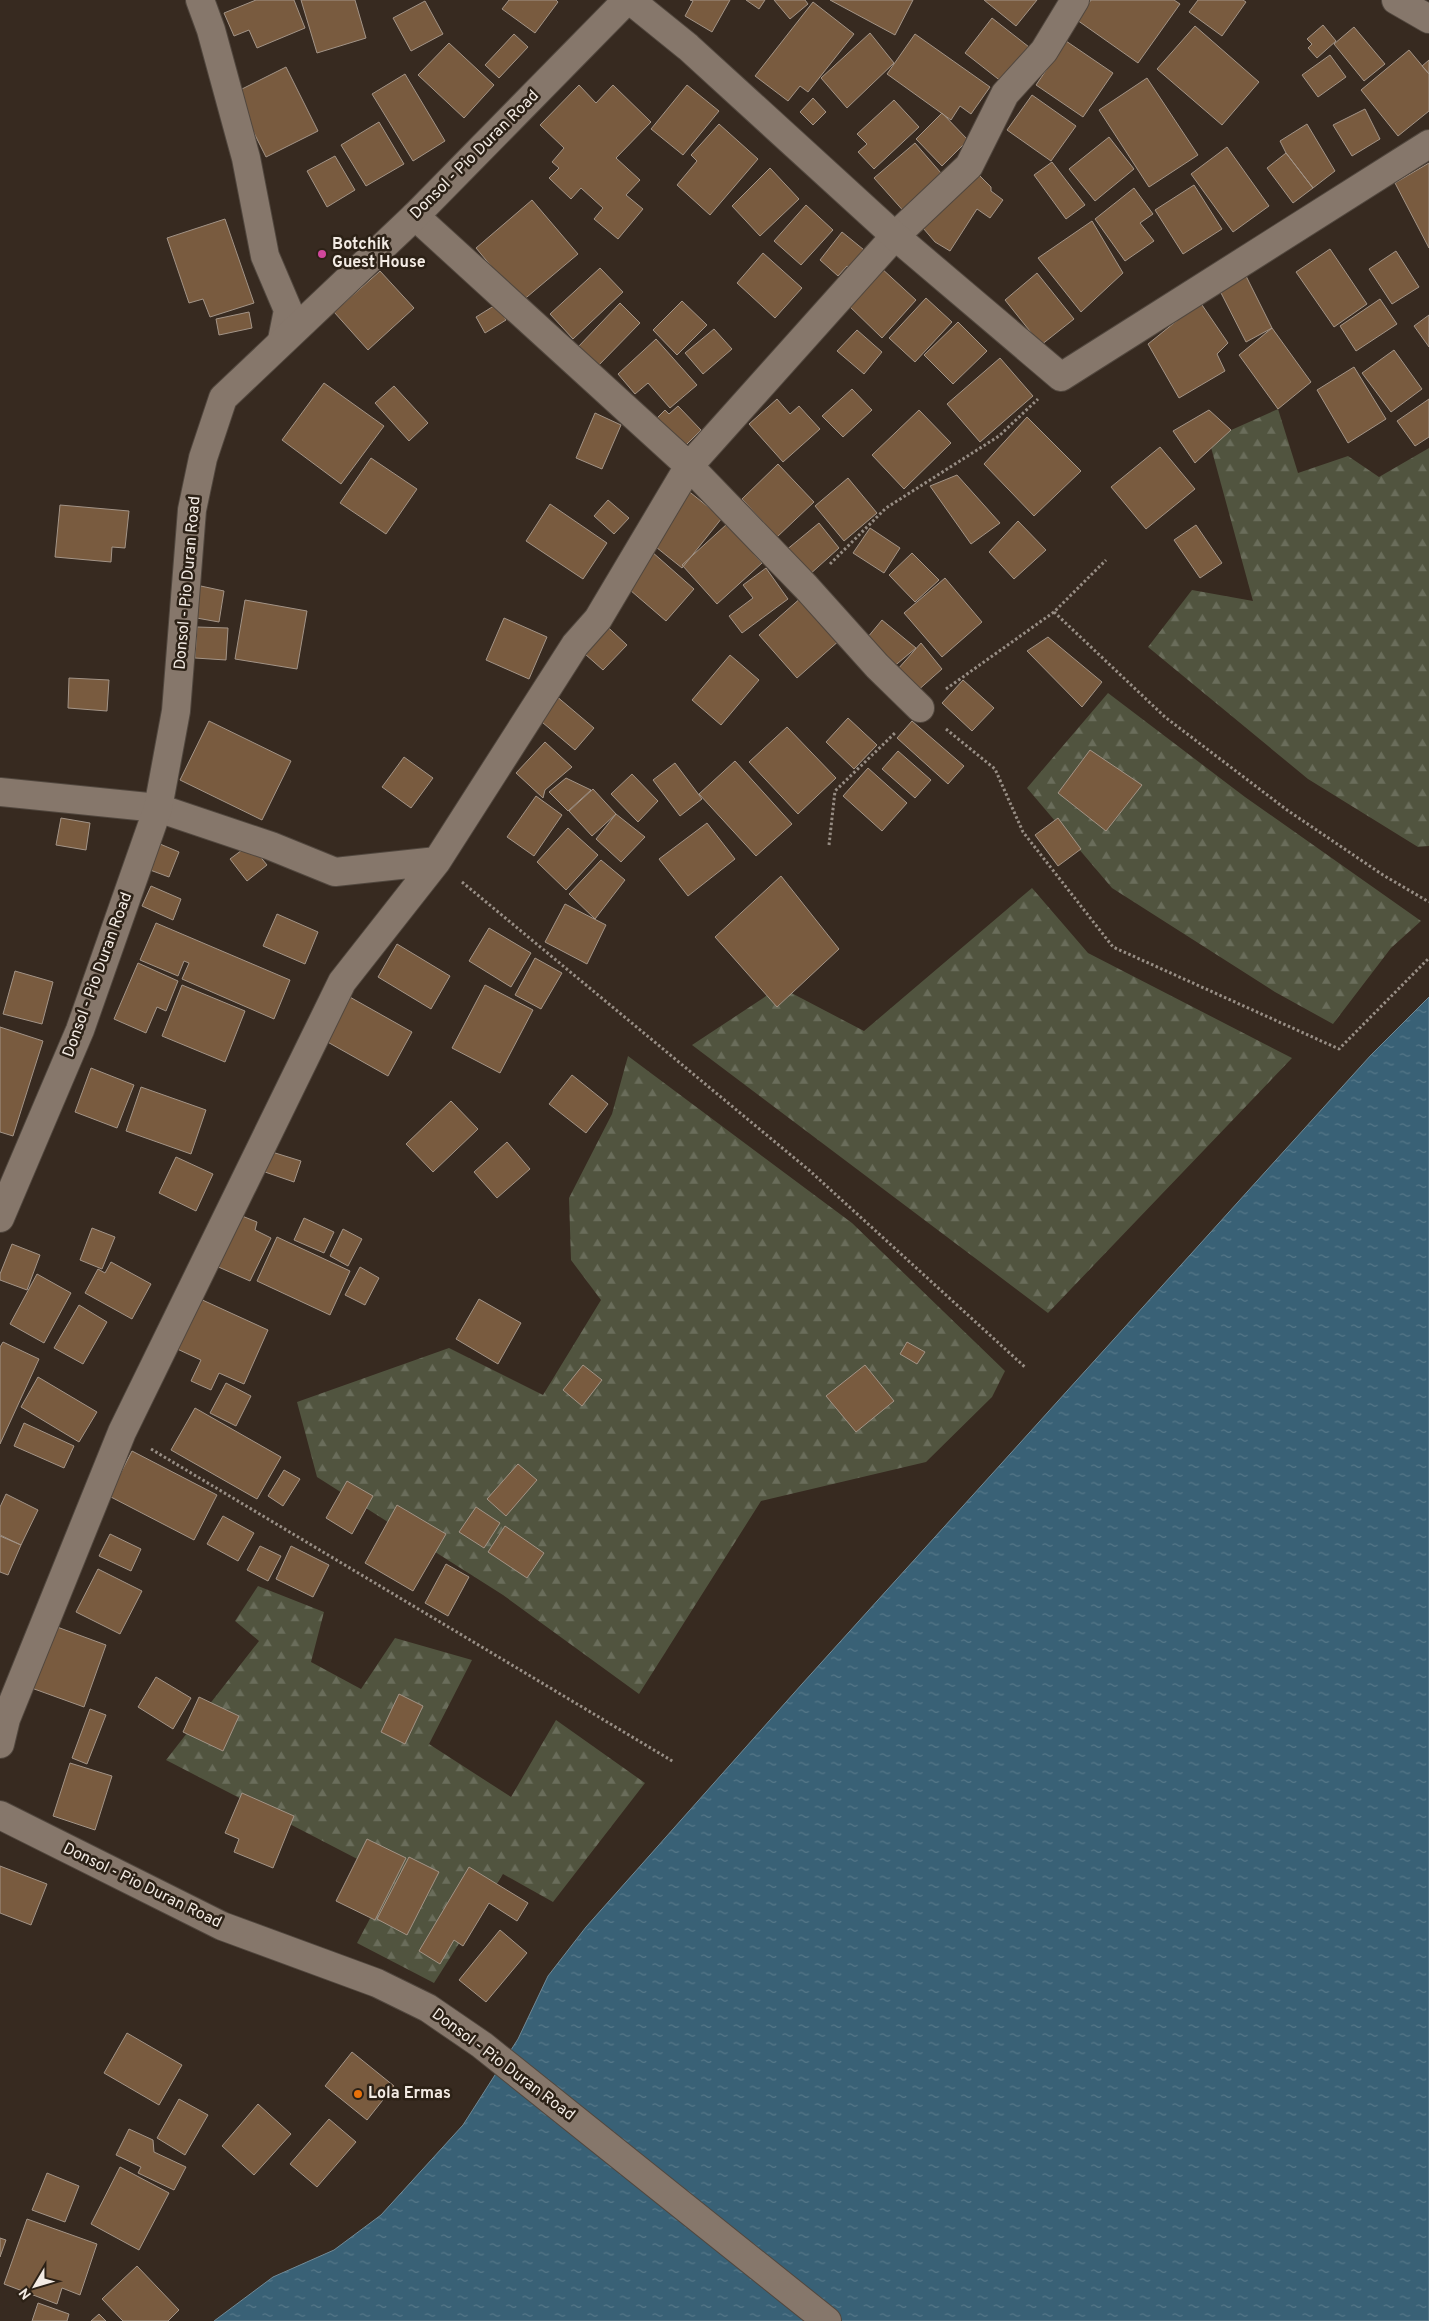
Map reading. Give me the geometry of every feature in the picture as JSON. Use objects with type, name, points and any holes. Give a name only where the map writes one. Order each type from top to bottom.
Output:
[{"type":"street","points":[[200,0],[211,30],[246,158],[265,256],[288,310],[282,340]]},
{"type":"street","points":[[628,0],[688,47],[895,236],[1061,376],[1429,144]]},
{"type":"street","name":"Donsol - Pio Duran Road","points":[[0,1218],[80,1030],[158,808],[176,711],[192,510],[203,458],[223,398],[282,340],[415,216],[628,0]]},
{"type":"street","points":[[0,1744],[6,1719],[122,1432],[342,982],[437,861],[575,645],[598,618],[689,466],[895,236],[969,166],[1005,94],[1044,51],[1074,0]]},
{"type":"street","points":[[1396,0],[1429,19]]},
{"type":"street","points":[[415,216],[689,466],[806,587],[877,666],[920,708]]},
{"type":"street","points":[[0,792],[158,808],[271,846],[335,872],[437,861]]},
{"type":"street","name":"Donsol - Pio Duran Road","points":[[0,1815],[222,1926],[377,1984],[420,2004],[482,2045],[827,2321]]},
{"type":"path","points":[[806,587],[886,508],[1000,436],[1061,376]]},
{"type":"path","points":[[1054,612],[1165,717],[1287,810],[1383,874],[1429,902]]},
{"type":"path","points":[[920,708],[994,769],[1023,832],[1113,947],[1339,1049],[1429,958]]},
{"type":"path","points":[[437,861],[810,1171],[1026,1368]]},
{"type":"path","points":[[122,1432],[674,1762]]},
{"type":"green space","points":[[1278,409],[1298,473],[1348,456],[1379,477],[1429,448],[1429,846],[1418,847],[1308,779],[1148,647],[1192,590],[1253,601],[1209,440]]},
{"type":"green space","points":[[1108,693],[1245,797],[1421,921],[1391,948],[1333,1024],[1275,992],[1112,888],[1027,788]]},
{"type":"green space","points":[[1032,888],[1088,953],[1292,1058],[1048,1313],[692,1045],[780,987],[864,1031]]},
{"type":"green space","points":[[628,1056],[852,1223],[1005,1371],[992,1397],[926,1462],[761,1501],[639,1694],[503,1595],[317,1477],[297,1402],[449,1348],[543,1395],[601,1300],[571,1260],[569,1198],[612,1114]]},
{"type":"green space","points":[[258,1586],[324,1612],[311,1662],[361,1689],[395,1638],[472,1660],[429,1744],[511,1797],[556,1720],[645,1783],[553,1902],[503,1874],[434,1983],[357,1943],[392,1877],[166,1760],[259,1641],[235,1621]]},
{"type":"water","points":[[1429,997],[1429,2321],[214,2321],[273,2277],[334,2250],[381,2215],[463,2125],[518,2039],[548,1976],[586,1927],[802,1684],[1371,1055]]},
{"type":"building","points":[[256,0],[294,0],[305,28],[257,48],[249,30],[234,36],[224,13]]},
{"type":"building","points":[[301,0],[355,0],[366,38],[317,53]]},
{"type":"building","points":[[509,0],[556,0],[558,2],[535,33],[502,9]]},
{"type":"building","points":[[690,0],[730,0],[712,32],[685,16],[693,1]]},
{"type":"building","points":[[746,0],[765,0],[759,9]]},
{"type":"building","points":[[774,0],[805,0],[808,4],[790,19]]},
{"type":"building","points":[[830,0],[913,0],[895,35]]},
{"type":"building","points":[[984,0],[1037,0],[1016,26]]},
{"type":"building","points":[[1091,0],[1174,0],[1180,4],[1138,63],[1077,20]]},
{"type":"building","points":[[1198,0],[1243,0],[1246,2],[1222,36],[1189,12]]},
{"type":"building","points":[[425,1],[443,34],[411,51],[393,18]]},
{"type":"building","points":[[813,2],[854,34],[808,92],[800,86],[788,101],[755,76]]},
{"type":"building","points":[[992,18],[1029,47],[1002,82],[965,53]]},
{"type":"building","points":[[1323,25],[1336,41],[1317,58],[1308,48],[1312,44],[1307,39]]},
{"type":"building","points":[[1195,26],[1259,82],[1222,125],[1157,69]]},
{"type":"building","points":[[1354,27],[1385,64],[1364,81],[1334,44]]},
{"type":"building","points":[[870,33],[894,63],[847,108],[821,78]]},
{"type":"building","points":[[514,34],[528,47],[499,78],[485,65]]},
{"type":"building","points":[[915,34],[990,87],[971,114],[960,106],[951,120],[887,74]]},
{"type":"building","points":[[1066,41],[1113,73],[1083,117],[1036,85]]},
{"type":"building","points":[[449,43],[494,85],[464,118],[418,75]]},
{"type":"building","points":[[1409,50],[1429,74],[1429,111],[1398,136],[1361,90]]},
{"type":"building","points":[[1330,55],[1346,77],[1318,97],[1302,75]]},
{"type":"building","points":[[1429,60],[1429,74],[1422,66]]},
{"type":"building","points":[[286,67],[318,131],[266,157],[234,93]]},
{"type":"building","points":[[405,74],[445,141],[413,161],[372,94]]},
{"type":"building","points":[[1147,78],[1198,155],[1149,187],[1099,110]]},
{"type":"building","points":[[579,85],[596,103],[613,85],[651,122],[616,158],[640,180],[626,195],[643,209],[618,239],[594,219],[603,208],[581,188],[571,199],[549,178],[559,168],[552,162],[564,148],[540,125]]},
{"type":"building","points":[[687,85],[719,111],[683,155],[651,129]]},
{"type":"building","points":[[1032,95],[1076,126],[1051,161],[1007,130]]},
{"type":"building","points":[[813,98],[826,112],[813,125],[800,112]]},
{"type":"building","points":[[894,100],[919,127],[874,169],[858,152],[867,144],[857,134]]},
{"type":"building","points":[[1365,109],[1380,139],[1352,156],[1333,125]]},
{"type":"building","points":[[942,113],[968,140],[942,166],[916,139]]},
{"type":"building","points":[[379,122],[404,164],[366,186],[341,145]]},
{"type":"building","points":[[719,124],[758,159],[710,215],[677,185],[697,161],[691,155]]},
{"type":"building","points":[[1307,124],[1335,171],[1313,188],[1286,153],[1280,141]]},
{"type":"building","points":[[1109,137],[1134,169],[1095,201],[1069,169]]},
{"type":"building","points":[[915,143],[947,180],[907,215],[874,178]]},
{"type":"building","points":[[1227,147],[1269,206],[1233,232],[1191,174]]},
{"type":"building","points":[[1286,153],[1313,188],[1293,203],[1267,168]]},
{"type":"building","points":[[335,156],[355,190],[327,207],[307,171]]},
{"type":"building","points":[[1052,162],[1085,205],[1066,219],[1034,175]]},
{"type":"building","points":[[1429,163],[1429,248],[1395,183]]},
{"type":"building","points":[[770,168],[799,199],[760,236],[732,206]]},
{"type":"building","points":[[973,169],[991,187],[991,191],[1003,200],[990,218],[977,209],[950,251],[935,242],[917,221]]},
{"type":"building","points":[[1194,185],[1222,229],[1183,254],[1155,210]]},
{"type":"building","points":[[1134,188],[1153,214],[1140,223],[1154,241],[1125,261],[1095,219]]},
{"type":"building","points":[[532,200],[578,254],[521,302],[476,248]]},
{"type":"building","points":[[806,205],[833,230],[801,265],[774,241]]},
{"type":"building","points":[[225,219],[254,303],[210,317],[203,299],[189,303],[167,238]]},
{"type":"building","points":[[1092,221],[1123,273],[1081,312],[1038,258]]},
{"type":"building","points":[[842,232],[869,254],[854,272],[847,266],[838,276],[820,260]]},
{"type":"building","points":[[1330,249],[1367,304],[1334,327],[1296,272]]},
{"type":"building","points":[[1396,251],[1419,287],[1392,304],[1369,269]]},
{"type":"building","points":[[763,253],[802,288],[775,318],[737,283]]},
{"type":"building","points":[[880,267],[916,300],[882,338],[846,303]]},
{"type":"building","points":[[600,268],[623,292],[573,339],[550,314]]},
{"type":"building","points":[[380,271],[414,308],[368,350],[334,312]]},
{"type":"building","points":[[1037,273],[1074,319],[1041,345],[1005,300]]},
{"type":"building","points":[[1246,276],[1272,328],[1246,342],[1219,289]]},
{"type":"building","points":[[926,298],[952,322],[915,362],[889,338]]},
{"type":"building","points":[[1380,299],[1397,324],[1356,351],[1340,326]]},
{"type":"building","points":[[682,301],[707,325],[677,355],[653,330]]},
{"type":"building","points":[[1200,302],[1228,343],[1217,354],[1225,371],[1179,398],[1148,344]]},
{"type":"building","points":[[620,303],[640,323],[598,366],[578,347]]},
{"type":"building","points":[[497,304],[506,320],[485,333],[476,317]]},
{"type":"building","points":[[249,312],[252,328],[219,335],[216,319]]},
{"type":"building","points":[[1429,315],[1429,347],[1414,326]]},
{"type":"building","points":[[958,322],[987,351],[953,384],[924,355]]},
{"type":"building","points":[[1272,328],[1311,382],[1278,409],[1239,355]]},
{"type":"building","points":[[714,329],[732,349],[703,374],[685,353]]},
{"type":"building","points":[[857,330],[882,352],[864,374],[837,351]]},
{"type":"building","points":[[656,339],[697,385],[670,408],[648,383],[635,394],[618,374]]},
{"type":"building","points":[[1394,350],[1422,389],[1391,412],[1362,373]]},
{"type":"building","points":[[1000,358],[1033,396],[980,442],[947,404]]},
{"type":"building","points":[[1354,367],[1386,419],[1348,443],[1317,390]]},
{"type":"building","points":[[324,383],[384,426],[341,484],[282,440]]},
{"type":"building","points":[[394,386],[428,423],[409,441],[375,403]]},
{"type":"building","points":[[852,389],[872,410],[843,437],[822,416]]},
{"type":"building","points":[[777,399],[790,414],[799,406],[820,429],[783,462],[749,424]]},
{"type":"building","points":[[1429,399],[1429,437],[1415,446],[1397,421]]},
{"type":"building","points":[[678,406],[701,430],[681,450],[653,422],[665,410],[669,414]]},
{"type":"building","points":[[919,410],[951,443],[904,489],[872,455]]},
{"type":"building","points":[[1209,410],[1231,430],[1195,463],[1173,431]]},
{"type":"building","points":[[595,413],[621,425],[602,469],[576,458]]},
{"type":"building","points":[[1027,417],[1081,471],[1034,516],[984,464]]},
{"type":"building","points":[[1160,447],[1195,489],[1146,529],[1111,487]]},
{"type":"building","points":[[371,458],[417,489],[386,534],[340,503]]},
{"type":"building","points":[[778,464],[814,502],[777,537],[742,499]]},
{"type":"building","points":[[957,475],[1000,523],[971,544],[930,486]]},
{"type":"building","points":[[848,478],[877,513],[844,541],[815,506]]},
{"type":"building","points":[[686,489],[722,518],[682,568],[646,539]]},
{"type":"building","points":[[608,500],[629,518],[614,534],[594,516]]},
{"type":"building","points":[[550,504],[607,543],[583,579],[526,541]]},
{"type":"building","points":[[60,505],[129,511],[125,548],[112,547],[111,562],[55,557]]},
{"type":"building","points":[[1018,521],[1046,550],[1014,579],[989,552]]},
{"type":"building","points":[[819,523],[839,548],[808,576],[785,551]]},
{"type":"building","points":[[727,524],[762,563],[717,604],[682,565]]},
{"type":"building","points":[[1196,525],[1222,563],[1200,578],[1174,540]]},
{"type":"building","points":[[870,528],[900,548],[884,573],[853,553]]},
{"type":"building","points":[[651,551],[694,589],[666,621],[623,584]]},
{"type":"building","points":[[912,553],[939,580],[915,602],[889,575]]},
{"type":"building","points":[[766,568],[788,599],[742,633],[729,616],[753,598],[743,585]]},
{"type":"building","points":[[945,578],[982,622],[942,657],[904,613]]},
{"type":"building","points":[[196,585],[224,591],[219,622],[191,617]]},
{"type":"building","points":[[803,596],[841,639],[797,678],[759,635]]},
{"type":"building","points":[[245,600],[307,611],[297,669],[235,659]]},
{"type":"building","points":[[504,618],[547,637],[529,679],[486,660]]},
{"type":"building","points":[[599,619],[627,645],[603,670],[576,646]]},
{"type":"building","points":[[882,620],[916,648],[892,668],[867,638]]},
{"type":"building","points":[[197,627],[228,628],[226,660],[195,658]]},
{"type":"building","points":[[1048,637],[1102,682],[1082,707],[1027,651]]},
{"type":"building","points":[[921,643],[942,669],[916,692],[897,670]]},
{"type":"building","points":[[730,655],[759,680],[721,725],[692,700]]},
{"type":"building","points":[[69,678],[109,680],[107,711],[68,708]]},
{"type":"building","points":[[963,680],[994,708],[972,731],[942,703]]},
{"type":"building","points":[[555,695],[594,728],[575,750],[536,717]]},
{"type":"building","points":[[848,718],[877,745],[854,769],[826,742]]},
{"type":"building","points":[[209,721],[291,761],[262,820],[180,780]]},
{"type":"building","points":[[912,721],[964,766],[948,784],[897,738]]},
{"type":"building","points":[[787,727],[836,778],[798,814],[749,762]]},
{"type":"building","points":[[545,742],[572,767],[545,790],[543,798],[516,773]]},
{"type":"building","points":[[1090,750],[1142,785],[1106,831],[1058,793]]},
{"type":"building","points":[[898,751],[931,780],[915,798],[882,769]]},
{"type":"building","points":[[404,757],[433,778],[411,808],[382,787]]},
{"type":"building","points":[[735,761],[792,824],[756,856],[699,794]]},
{"type":"building","points":[[675,763],[702,799],[680,816],[653,780]]},
{"type":"building","points":[[868,768],[907,803],[882,831],[843,796]]},
{"type":"building","points":[[632,774],[658,801],[638,822],[611,794]]},
{"type":"building","points":[[566,778],[591,790],[568,811],[549,792]]},
{"type":"building","points":[[593,789],[616,814],[592,836],[569,811]]},
{"type":"building","points":[[536,796],[562,815],[534,856],[507,837]]},
{"type":"building","points":[[616,814],[645,837],[621,862],[596,839]]},
{"type":"building","points":[[61,818],[90,823],[86,850],[56,845]]},
{"type":"building","points":[[1058,818],[1081,849],[1058,866],[1035,835]]},
{"type":"building","points":[[707,823],[735,859],[688,896],[659,859]]},
{"type":"building","points":[[568,828],[598,855],[566,890],[537,862]]},
{"type":"building","points":[[160,844],[179,852],[169,877],[150,870]]},
{"type":"building","points":[[250,844],[267,865],[247,881],[230,859]]},
{"type":"building","points":[[601,860],[625,880],[595,919],[569,894]]},
{"type":"building","points":[[781,876],[839,949],[777,1007],[715,937]]},
{"type":"building","points":[[151,886],[181,899],[173,920],[142,906]]},
{"type":"building","points":[[565,904],[606,925],[587,964],[545,942]]},
{"type":"building","points":[[277,914],[318,932],[305,964],[263,946]]},
{"type":"building","points":[[156,923],[290,980],[274,1019],[182,979],[189,963],[184,961],[178,976],[140,960]]},
{"type":"building","points":[[489,928],[531,953],[511,987],[469,961]]},
{"type":"building","points":[[397,944],[450,976],[431,1009],[378,977]]},
{"type":"building","points":[[535,958],[562,973],[541,1009],[515,995]]},
{"type":"building","points":[[138,963],[178,981],[166,1011],[157,1007],[146,1033],[114,1019]]},
{"type":"building","points":[[15,971],[53,982],[42,1024],[3,1014]]},
{"type":"building","points":[[182,985],[245,1011],[225,1062],[162,1036]]},
{"type":"building","points":[[485,985],[533,1010],[500,1073],[452,1048]]},
{"type":"building","points":[[348,996],[412,1032],[388,1076],[324,1040]]},
{"type":"building","points":[[0,1027],[43,1041],[13,1136],[0,1132]]},
{"type":"building","points":[[91,1068],[134,1085],[117,1128],[75,1112]]},
{"type":"building","points":[[572,1075],[608,1104],[586,1133],[549,1104]]},
{"type":"building","points":[[141,1087],[206,1110],[191,1154],[126,1131]]},
{"type":"building","points":[[451,1101],[478,1129],[433,1172],[406,1144]]},
{"type":"building","points":[[507,1142],[530,1169],[497,1198],[474,1172]]},
{"type":"building","points":[[272,1152],[301,1161],[294,1182],[265,1172]]},
{"type":"building","points":[[176,1157],[213,1174],[196,1211],[159,1193]]},
{"type":"building","points":[[237,1214],[257,1222],[255,1230],[271,1238],[250,1281],[214,1265]]},
{"type":"building","points":[[304,1218],[334,1232],[324,1253],[294,1240]]},
{"type":"building","points":[[92,1228],[115,1237],[102,1269],[80,1260]]},
{"type":"building","points":[[343,1229],[362,1239],[348,1266],[330,1256]]},
{"type":"building","points":[[277,1237],[350,1271],[330,1315],[257,1281]]},
{"type":"building","points":[[12,1244],[40,1255],[27,1290],[0,1280],[0,1274]]},
{"type":"building","points":[[111,1262],[151,1284],[132,1319],[85,1293],[98,1269],[105,1273]]},
{"type":"building","points":[[360,1267],[379,1278],[365,1305],[345,1295]]},
{"type":"building","points":[[37,1274],[71,1293],[44,1343],[10,1324]]},
{"type":"building","points":[[198,1298],[268,1330],[244,1384],[219,1373],[211,1390],[191,1381],[201,1360],[175,1348]]},
{"type":"building","points":[[479,1299],[521,1323],[498,1364],[456,1339]]},
{"type":"building","points":[[79,1305],[107,1322],[83,1364],[54,1348]]},
{"type":"building","points":[[3,1342],[39,1359],[0,1444],[0,1347]]},
{"type":"building","points":[[907,1342],[925,1352],[917,1364],[900,1354]]},
{"type":"building","points":[[583,1365],[602,1380],[582,1406],[563,1390]]},
{"type":"building","points":[[865,1365],[894,1401],[856,1432],[826,1396]]},
{"type":"building","points":[[38,1377],[97,1412],[79,1442],[21,1407]]},
{"type":"building","points":[[226,1383],[251,1396],[236,1426],[210,1413]]},
{"type":"building","points":[[195,1408],[281,1457],[257,1499],[171,1450]]},
{"type":"building","points":[[24,1423],[74,1446],[64,1468],[14,1446]]},
{"type":"building","points":[[132,1451],[217,1495],[194,1540],[109,1496]]},
{"type":"building","points":[[518,1464],[537,1480],[506,1516],[487,1499]]},
{"type":"building","points":[[284,1470],[300,1479],[283,1506],[268,1496]]},
{"type":"building","points":[[347,1481],[373,1496],[352,1534],[326,1518]]},
{"type":"building","points":[[6,1494],[38,1510],[21,1545],[0,1535],[0,1507]]},
{"type":"building","points":[[397,1505],[446,1534],[413,1591],[365,1563]]},
{"type":"building","points":[[476,1507],[500,1523],[484,1548],[459,1532]]},
{"type":"building","points":[[223,1516],[254,1533],[238,1561],[207,1544]]},
{"type":"building","points":[[505,1526],[544,1553],[527,1578],[488,1552]]},
{"type":"building","points":[[110,1534],[141,1549],[131,1571],[99,1556]]},
{"type":"building","points":[[0,1536],[21,1545],[8,1575],[0,1572]]},
{"type":"building","points":[[260,1546],[281,1556],[268,1581],[247,1570]]},
{"type":"building","points":[[291,1546],[329,1565],[313,1597],[276,1579]]},
{"type":"building","points":[[446,1564],[469,1577],[448,1616],[425,1603]]},
{"type":"building","points":[[98,1569],[142,1591],[120,1634],[76,1612]]},
{"type":"building","points":[[49,1624],[106,1645],[84,1707],[26,1686]]},
{"type":"building","points":[[156,1677],[191,1698],[173,1729],[138,1707]]},
{"type":"building","points":[[399,1694],[423,1706],[405,1744],[381,1732]]},
{"type":"building","points":[[199,1697],[239,1716],[223,1751],[183,1732]]},
{"type":"building","points":[[90,1709],[106,1715],[87,1764],[72,1758]]},
{"type":"building","points":[[70,1763],[112,1776],[95,1830],[53,1816]]},
{"type":"building","points":[[242,1793],[294,1816],[273,1868],[234,1852],[239,1839],[225,1833]]},
{"type":"building","points":[[367,1839],[406,1858],[375,1920],[336,1901]]},
{"type":"building","points":[[409,1857],[439,1872],[407,1935],[377,1919]]},
{"type":"building","points":[[0,1866],[47,1884],[31,1925],[0,1913]]},
{"type":"building","points":[[469,1867],[528,1903],[517,1921],[489,1903],[463,1946],[454,1940],[440,1964],[419,1951]]},
{"type":"building","points":[[500,1930],[527,1953],[486,2002],[459,1980]]},
{"type":"building","points":[[127,2033],[182,2065],[159,2105],[104,2073]]},
{"type":"building","points":[[352,2052],[394,2086],[367,2120],[325,2086]]},
{"type":"building","points":[[179,2099],[208,2115],[185,2155],[157,2138]]},
{"type":"building","points":[[258,2104],[291,2134],[254,2175],[222,2146]]},
{"type":"building","points":[[329,2119],[356,2142],[317,2187],[290,2164]]},
{"type":"building","points":[[129,2129],[153,2140],[154,2152],[186,2167],[174,2190],[138,2173],[141,2167],[116,2155]]},
{"type":"building","points":[[120,2167],[169,2193],[139,2250],[91,2224]]},
{"type":"building","points":[[47,2173],[79,2186],[65,2222],[32,2210]]},
{"type":"building","points":[[27,2219],[97,2244],[80,2295],[62,2288],[57,2304],[4,2284]]},
{"type":"building","points":[[0,2238],[6,2240],[0,2257]]},
{"type":"building","points":[[137,2266],[179,2310],[168,2321],[123,2321],[102,2299]]},
{"type":"building","points":[[38,2303],[69,2314],[67,2321],[32,2321]]},
{"type":"building","points":[[99,2314],[106,2321],[91,2321]]},
{"type":"place","name":"Botchik Guest House","points":[[322,254]]},
{"type":"place","name":"Lola Ermas","points":[[358,2094]]}]
